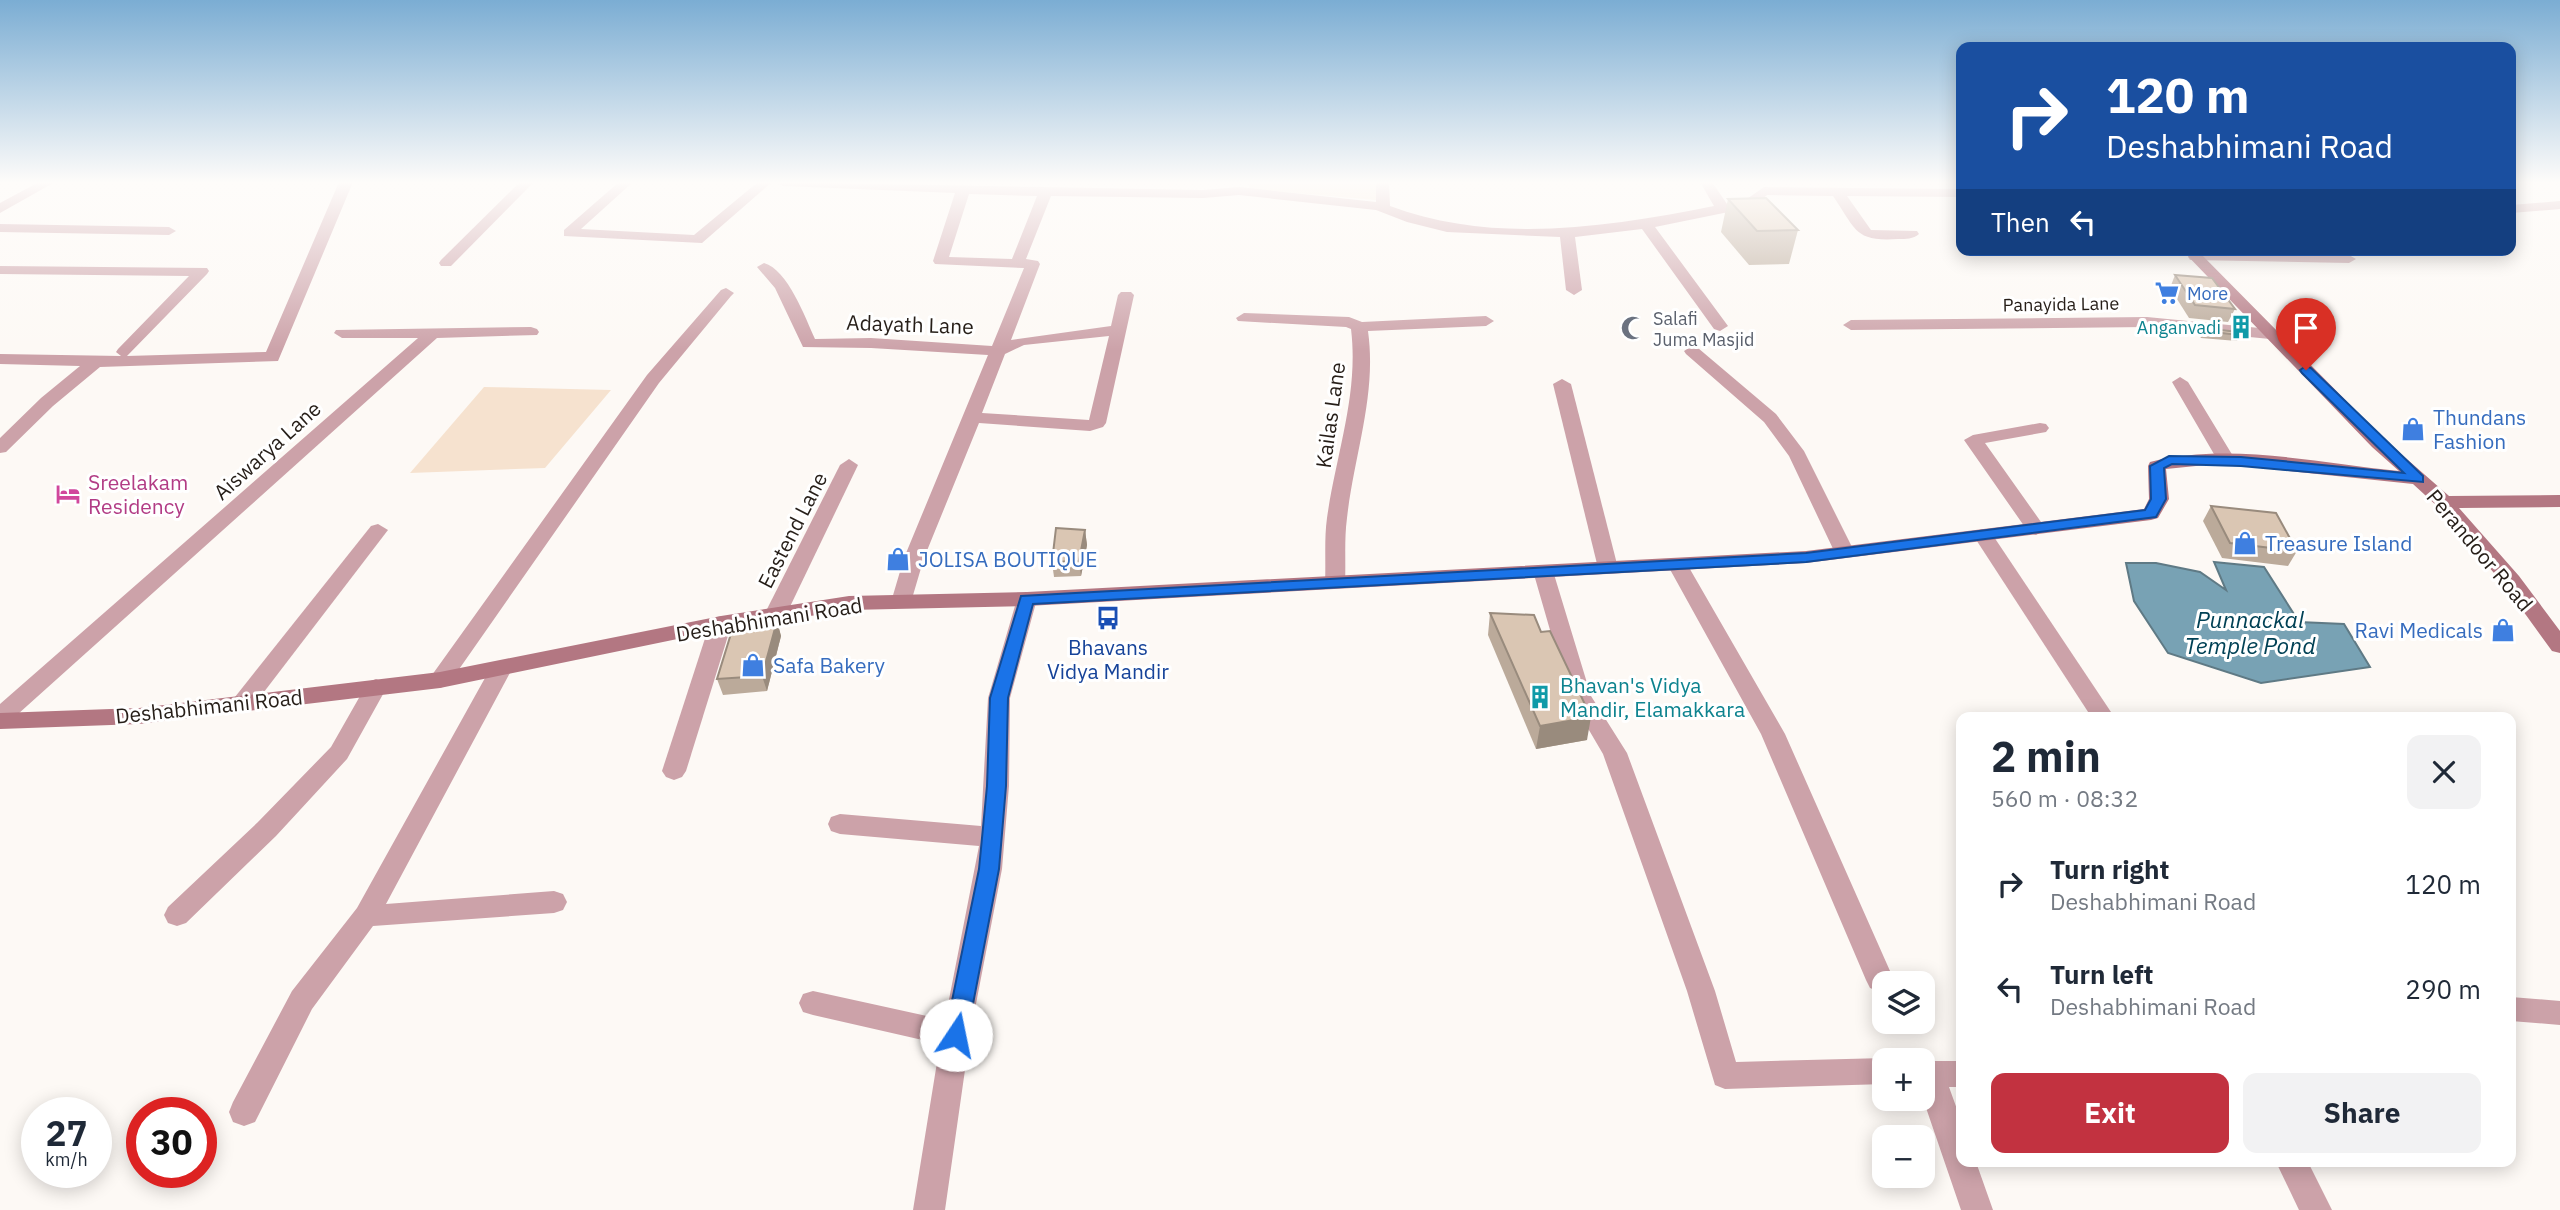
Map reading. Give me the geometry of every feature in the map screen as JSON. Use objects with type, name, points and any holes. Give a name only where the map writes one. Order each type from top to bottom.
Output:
[{"type":"street","points":[[0,359],[96,362],[272,357],[322,238]]},
{"type":"street","points":[[446,263],[470,238]]},
{"type":"street","points":[[669,238],[699,238]]},
{"type":"street","points":[[947,238],[940,261],[1033,264],[998,351]]},
{"type":"street","points":[[1017,264],[1027,238]]},
{"type":"street","points":[[1568,238],[1574,290]]},
{"type":"street","points":[[1656,238],[1720,326]]},
{"type":"street","name":"Perandoor Road","points":[[2194,256],[2378,443],[2444,502],[2512,581],[2560,646]]},
{"type":"street","points":[[2254,256],[2348,259]]},
{"type":"street","name":"Adayath Lane","points":[[764,267],[782,286],[809,344],[871,343],[998,351],[931,522],[914,558],[901,602]]},
{"type":"street","points":[[0,270],[202,271],[124,352]]},
{"type":"street","points":[[440,680],[653,379],[726,293]]},
{"type":"street","points":[[970,417],[1090,426],[1097,423],[1126,295]]},
{"type":"street","points":[[1244,318],[1349,322],[1359,327],[1486,321]]},
{"type":"street","name":"Panayida Lane","points":[[1851,325],[2147,322],[2270,334]]},
{"type":"street","name":"Kailas Lane","points":[[1335,583],[1337,520],[1360,387],[1359,327]]},
{"type":"street","points":[[998,351],[1021,341],[1118,330]]},
{"type":"street","points":[[342,333],[531,332]]},
{"type":"street","name":"Aiswarya Lane","points":[[0,719],[433,333]]},
{"type":"street","points":[[1692,351],[1770,418],[1798,455],[1845,553]]},
{"type":"street","points":[[0,448],[47,402],[96,362]]},
{"type":"street","points":[[2180,382],[2227,461]]},
{"type":"street","points":[[1562,384],[1608,568]]},
{"type":"street","points":[[2036,529],[1973,440],[2040,428]]},
{"type":"street","name":"Deshabhimani Road","points":[[0,719],[139,716],[440,680],[721,623],[849,603],[1027,599],[1845,553],[2151,514],[2159,499],[2157,466],[2169,460],[2227,461],[2418,479]]},
{"type":"street","name":"Eastend Lane","points":[[775,615],[789,576],[831,508],[849,465]]},
{"type":"street","points":[[2444,502],[2560,501]]},
{"type":"street","points":[[243,703],[378,530]]},
{"type":"street","points":[[1983,535],[2101,712]]},
{"type":"street","points":[[1677,564],[1773,734],[1876,971]]},
{"type":"street","points":[[1543,571],[1580,696],[1615,753],[1701,991],[1725,1076],[1872,1071]]},
{"type":"street","points":[[929,1210],[956,1035],[989,869],[999,698],[1027,599]]},
{"type":"street","points":[[674,771],[721,623]]},
{"type":"street","points":[[244,1112],[302,1000],[366,916],[501,668]]},
{"type":"street","points":[[177,915],[267,829],[339,753],[376,687]]},
{"type":"street","points":[[841,824],[992,837]]},
{"type":"street","points":[[366,916],[554,902]]},
{"type":"street","points":[[813,1003],[956,1035]]},
{"type":"street","points":[[2516,1009],[2560,1013]]},
{"type":"street","points":[[1935,1073],[1956,1074]]},
{"type":"street","points":[[1935,1097],[1956,1154]]},
{"type":"street","points":[[1961,1167],[1977,1210]]},
{"type":"street","points":[[2294,1167],[2316,1210]]},
{"type":"shaded area","points":[[484,387],[611,390],[545,468],[410,473]]},
{"type":"water","name":"Punnackal Temple Pond","points":[[2214,562],[2264,567],[2299,622],[2344,624],[2370,667],[2261,683],[2168,653],[2134,601],[2126,563],[2156,563],[2200,572],[2226,590]]},
{"type":"building","points":[[2175,275],[2212,278],[2235,309],[2195,305]]},
{"type":"building","points":[[2203,328],[2238,332],[2240,335],[2204,331]]},
{"type":"building","points":[[2211,506],[2276,513],[2297,551],[2230,543]]},
{"type":"building","points":[[1056,528],[1085,530],[1079,561],[1052,562]]},
{"type":"building","points":[[1490,613],[1534,615],[1541,632],[1550,631],[1591,717],[1540,726]]},
{"type":"building","points":[[777,621],[762,676],[717,679],[734,624]]},
{"type":"place","name":"More","points":[[2167,293]]},
{"type":"place","name":"Anganvadi","points":[[2241,327]]},
{"type":"place","name":"Salafi Juma Masjid","points":[[1633,328]]},
{"type":"place","name":"Thundans Fashion","points":[[2413,429]]},
{"type":"place","name":"Sreelakam Residency","points":[[68,494]]},
{"type":"place","name":"Treasure Island","points":[[2245,543]]},
{"type":"place","name":"JOLISA BOUTIQUE","points":[[898,559]]},
{"type":"place","name":"Bhavans Vidya Mandir","points":[[1108,618]]},
{"type":"place","name":"Ravi Medicals","points":[[2503,630]]},
{"type":"place","name":"Safa Bakery","points":[[753,665]]},
{"type":"place","name":"Bhavan's Vidya Mandir, Elamakkara","points":[[1540,697]]},
{"type":"route","points":[[956,1035],[989,869],[997,786],[999,698],[1027,599],[1806,557],[2151,514],[2159,499],[2157,466],[2169,460],[2241,461],[2418,479],[2306,370]]}]
